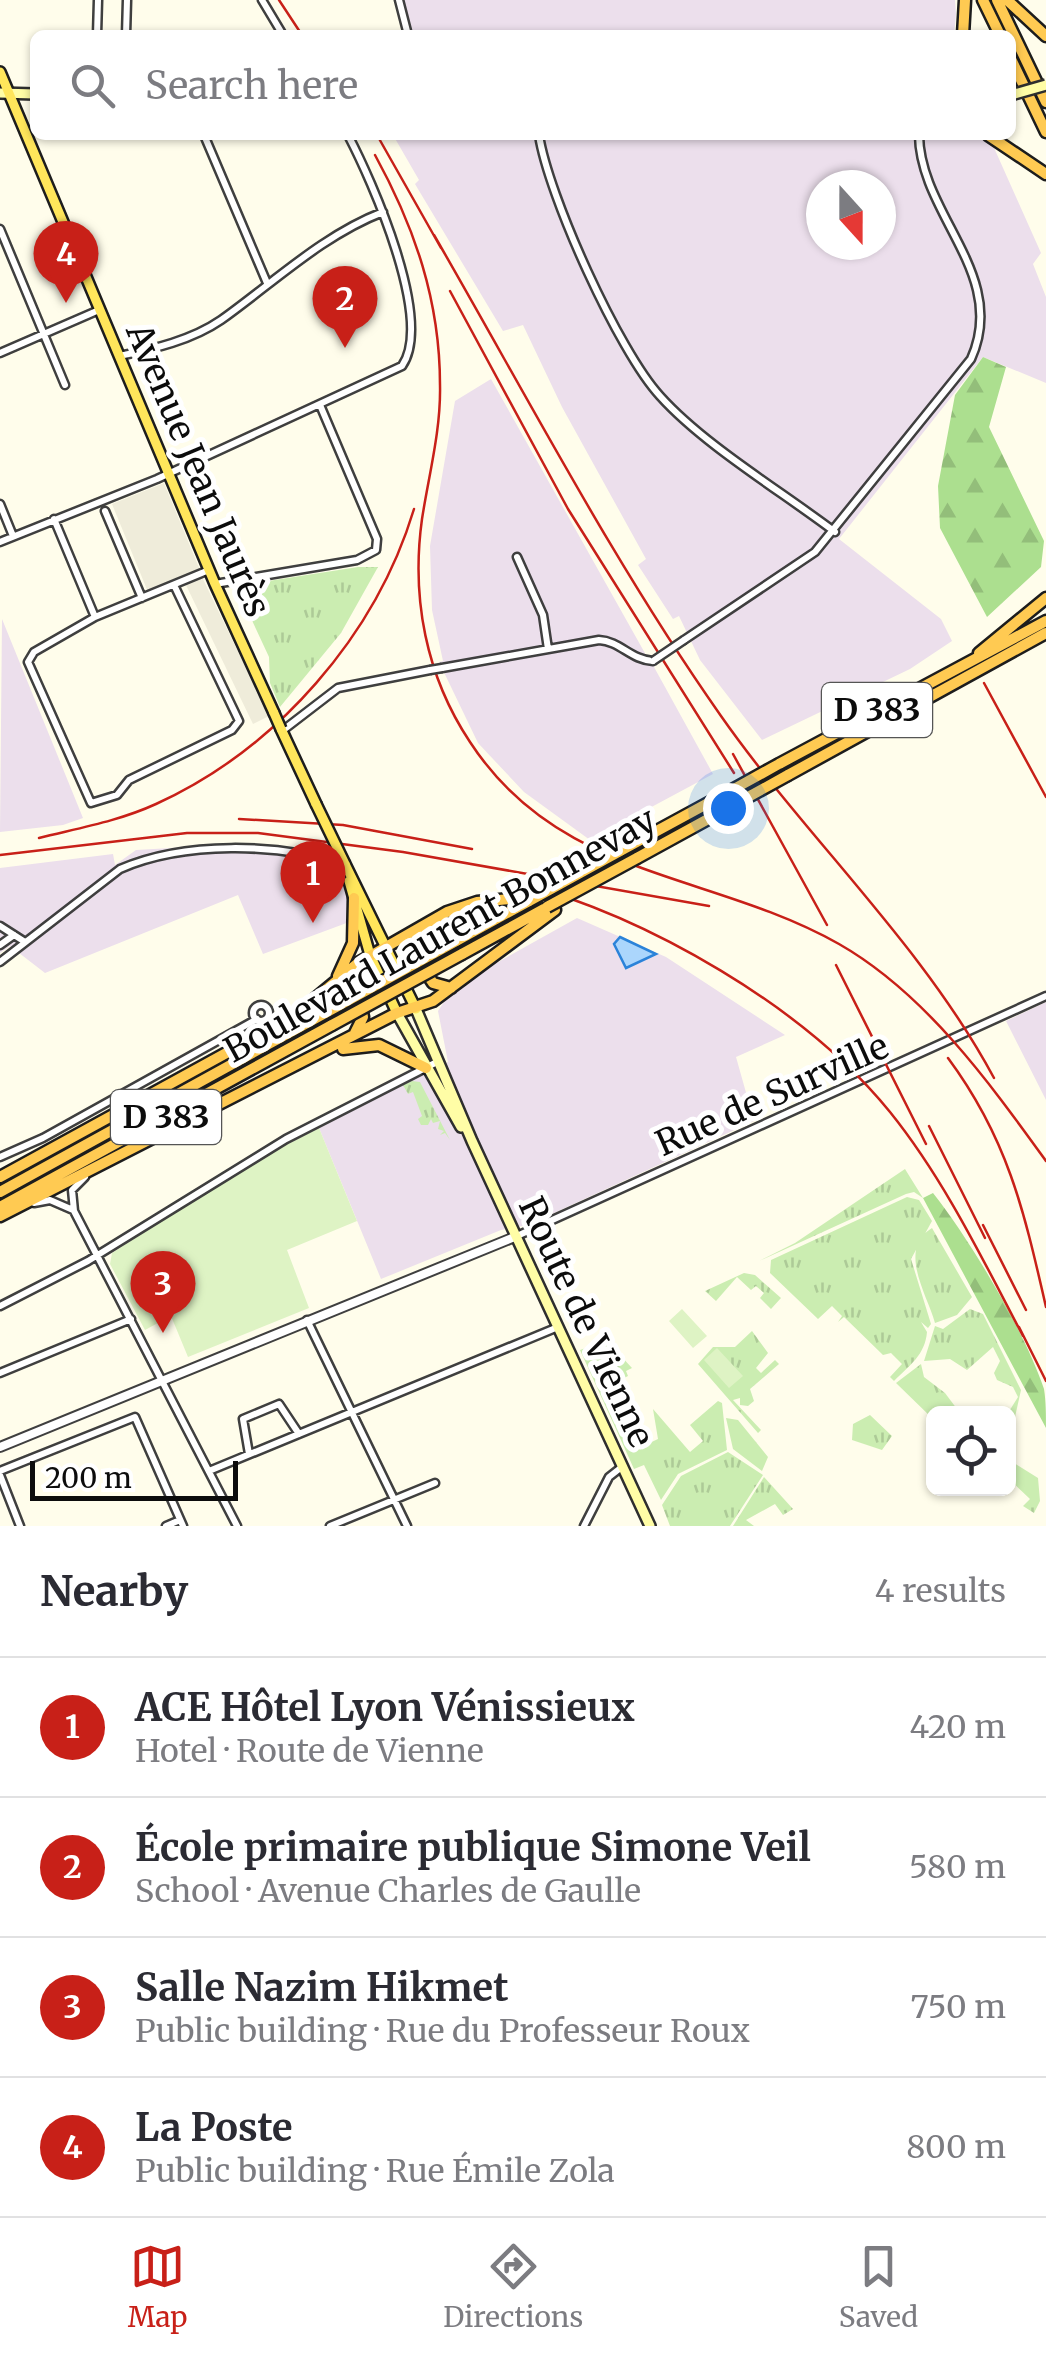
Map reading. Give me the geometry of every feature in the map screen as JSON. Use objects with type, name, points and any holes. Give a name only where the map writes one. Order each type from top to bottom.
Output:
[{"type":"highway","points":[[963,30],[965,0]]},
{"type":"highway","points":[[983,0],[998,30]]},
{"type":"highway","points":[[997,0],[1011,30]]},
{"type":"highway","points":[[1006,0],[1046,36]]},
{"type":"highway","points":[[1016,40],[1046,102]]},
{"type":"highway","points":[[1016,69],[1046,132]]},
{"type":"highway","points":[[995,140],[1046,174]]},
{"type":"highway","points":[[975,657],[1046,598]]},
{"type":"highway","name":"D 383","points":[[975,657],[1046,621]]},
{"type":"highway","name":"Boulevard Laurent Bonnevay","points":[[0,1207],[1046,636]]},
{"type":"highway","name":"Boulevard Laurent Bonnevay","points":[[0,1192],[456,941],[525,899],[620,852],[975,657]]},
{"type":"highway","points":[[325,993],[352,948],[354,898]]},
{"type":"highway","points":[[0,1177],[308,1007],[370,955],[434,920],[477,902],[525,899]]},
{"type":"highway","points":[[0,1216],[398,1013],[416,1008],[451,988],[552,909]]},
{"type":"highway","points":[[434,920],[418,940],[417,952],[433,984],[451,988]]},
{"type":"highway","points":[[325,993],[347,992],[362,1008],[360,1026],[343,1044]]},
{"type":"highway","points":[[314,1058],[379,1044],[432,1065]]},
{"type":"main road","name":"Avenue Jean Jaurès","points":[[0,72],[4,93],[215,584],[345,864]]},
{"type":"main road","points":[[1016,94],[1046,85]]},
{"type":"main road","points":[[4,93],[30,94]]},
{"type":"main road","name":"Route de Vienne","points":[[345,864],[370,955],[398,1013],[432,1065],[472,1142],[650,1526]]},
{"type":"main road","name":"Route de Vienne","points":[[345,864],[416,1008],[432,1065]]},
{"type":"street","points":[[97,30],[98,0]]},
{"type":"street","points":[[126,30],[127,0]]},
{"type":"street","points":[[262,0],[281,30]]},
{"type":"street","points":[[399,0],[407,30]]},
{"type":"street","points":[[206,140],[267,283]]},
{"type":"street","points":[[0,542],[395,372],[410,352],[404,280],[383,212],[350,140]]},
{"type":"street","points":[[540,140],[550,190],[636,360],[658,395],[835,532]]},
{"type":"street","points":[[282,730],[338,688],[430,670],[611,640],[634,657],[653,661],[792,570],[835,532],[959,378],[980,340],[982,313],[977,284],[920,164],[919,140]]},
{"type":"street","points":[[119,356],[158,348],[219,321],[267,283],[383,212]]},
{"type":"street","points":[[0,229],[65,385]]},
{"type":"street","points":[[0,353],[100,310]]},
{"type":"street","points":[[215,584],[356,560],[374,553],[377,539],[320,405]]},
{"type":"street","points":[[0,504],[13,536]]},
{"type":"street","points":[[106,511],[142,598]]},
{"type":"street","points":[[54,519],[95,617]]},
{"type":"street","points":[[516,557],[543,615],[548,649]]},
{"type":"street","points":[[174,585],[238,721],[232,730],[128,780],[117,794],[96,803],[86,800],[28,662],[34,652],[95,617],[209,570]]},
{"type":"street","points":[[0,962],[120,869],[144,860],[224,849],[309,855],[345,864]]},
{"type":"street","points":[[0,926],[26,942]]},
{"type":"street","points":[[0,945],[14,935]]},
{"type":"street","name":"Rue de Surville","points":[[517,1236],[1046,996]]},
{"type":"street","points":[[256,1019],[254,1010],[260,1005],[268,1008],[269,1016]]},
{"type":"street","points":[[0,1157],[43,1138],[256,1019],[284,1018],[308,1007]]},
{"type":"street","points":[[0,1306],[98,1255],[286,1139],[432,1065]]},
{"type":"street","points":[[133,1147],[75,1186],[74,1210],[237,1526]]},
{"type":"street","points":[[0,1216],[50,1200],[74,1210]]},
{"type":"street","points":[[0,1447],[517,1236]]},
{"type":"street","points":[[0,1373],[131,1319]]},
{"type":"street","points":[[307,1319],[407,1526]]},
{"type":"street","points":[[209,1472],[559,1326]]},
{"type":"street","points":[[248,1454],[243,1419],[279,1404],[299,1434]]},
{"type":"street","points":[[20,1526],[0,1474],[131,1418],[140,1421],[182,1523],[166,1526]]},
{"type":"street","points":[[584,1526],[611,1474],[624,1466]]},
{"type":"street","points":[[330,1526],[436,1482]]},
{"type":"shaded area","points":[[403,0],[955,0],[956,14],[954,30],[411,30]]},
{"type":"shaded area","points":[[396,140],[991,141],[1041,253],[1033,264],[1046,297],[1046,383],[983,357],[839,539],[941,619],[952,641],[910,669],[762,740],[700,660],[679,616],[673,619],[638,565],[646,559],[562,407],[523,325],[503,331],[415,184],[419,180]]},
{"type":"shaded area","points":[[491,379],[646,655],[655,655],[660,662],[654,667],[713,774],[590,840],[524,792],[478,743],[439,662],[443,661],[432,610],[430,546],[455,401]]},
{"type":"shaded area","points":[[164,483],[200,570],[148,592],[112,504]]},
{"type":"shaded area","points":[[202,577],[269,716],[253,724],[185,583]]},
{"type":"shaded area","points":[[2,619],[83,818],[63,825],[0,832]]},
{"type":"shaded area","points":[[224,845],[332,852],[350,896],[352,921],[263,954],[238,895],[45,973],[10,946],[0,953],[0,868],[113,854],[115,865],[136,850]]},
{"type":"shaded area","points":[[577,918],[666,957],[785,1035],[736,1057],[754,1121],[528,1225],[501,1230],[381,1279],[319,1128],[448,1062],[438,1011],[444,1002],[482,971]]},
{"type":"shaded area","points":[[1046,1002],[1046,1100],[1006,1021]]},
{"type":"green space","points":[[983,357],[1006,367],[989,427],[1044,541],[1041,567],[987,617],[940,528],[938,486],[955,395]]},
{"type":"green space","points":[[378,567],[341,633],[280,707],[270,683],[269,657],[236,586]]},
{"type":"green space","points":[[420,1082],[450,1140],[445,1133],[440,1135],[444,1131],[438,1129],[440,1121],[433,1123],[431,1119],[428,1125],[421,1125],[418,1119],[422,1116],[413,1092],[408,1094],[403,1085]]},
{"type":"green space","points":[[319,1128],[357,1221],[287,1250],[309,1308],[188,1357],[171,1316],[145,1330],[110,1264],[112,1253],[248,1165]]},
{"type":"green space","points":[[905,1169],[923,1198],[914,1192],[906,1194],[759,1261],[795,1243]]},
{"type":"green space","points":[[933,1193],[980,1261],[1024,1341],[1044,1389],[1046,1428],[923,1198]]},
{"type":"green space","points":[[907,1197],[919,1200],[932,1221],[911,1259],[931,1324],[928,1328],[921,1322],[927,1332],[923,1347],[894,1381],[890,1377],[902,1364],[891,1353],[883,1355],[844,1317],[838,1322],[842,1316],[832,1306],[818,1319],[770,1273],[771,1260]]},
{"type":"green space","points":[[932,1228],[972,1297],[957,1315],[935,1323],[915,1260],[922,1237]]},
{"type":"green space","points":[[744,1273],[755,1275],[781,1298],[771,1309],[760,1298],[764,1293],[756,1286],[751,1290],[737,1277],[716,1301],[705,1291]]},
{"type":"green space","points":[[682,1309],[707,1336],[693,1348],[669,1321]]},
{"type":"green space","points":[[970,1309],[983,1314],[1021,1390],[1016,1412],[1016,1406],[1012,1406],[1018,1397],[1013,1387],[997,1380],[994,1373],[1000,1361],[993,1347],[967,1370],[950,1359],[924,1361],[935,1326],[943,1329]]},
{"type":"green space","points":[[752,1331],[768,1353],[756,1368],[761,1373],[775,1360],[779,1364],[750,1389],[754,1401],[748,1406],[740,1405],[740,1398],[733,1400],[761,1430],[758,1433],[698,1364],[713,1347],[735,1347]]},
{"type":"green space","points":[[607,1341],[632,1368],[626,1371],[628,1376],[614,1383],[626,1413],[634,1410],[629,1420],[643,1446],[658,1439],[653,1409],[690,1452],[703,1441],[690,1425],[718,1401],[722,1403],[727,1450],[678,1474],[661,1500],[644,1465],[634,1469],[580,1350]]},
{"type":"green space","points":[[717,1348],[743,1376],[729,1388],[704,1360]]},
{"type":"green space","points":[[921,1364],[924,1377],[955,1406],[926,1406],[926,1412],[896,1383]]},
{"type":"green space","points":[[870,1415],[892,1436],[882,1450],[852,1440],[853,1424]]},
{"type":"green space","points":[[726,1418],[738,1420],[768,1457],[762,1471],[733,1449]]},
{"type":"green space","points":[[728,1452],[763,1475],[730,1526],[670,1526],[662,1505],[681,1476]]},
{"type":"green space","points":[[1016,1464],[1038,1478],[1040,1501],[1034,1513],[1023,1506],[1030,1499],[1016,1486]]},
{"type":"green space","points":[[764,1477],[793,1509],[783,1515],[775,1504],[746,1520],[754,1526],[733,1526]]},
{"type":"water","points":[[620,937],[656,954],[626,968],[614,944]]},
{"type":"tram line","points":[[984,683],[1046,797]]},
{"type":"railway","points":[[279,0],[299,30]]},
{"type":"railway","points":[[380,140],[441,248]]},
{"type":"railway","points":[[375,155],[413,238],[435,324],[440,402],[419,549],[421,607],[442,690],[470,742],[506,787],[547,822],[592,847],[790,920],[870,964],[900,987],[953,1041],[1046,1161]]},
{"type":"railway","points":[[434,235],[572,479],[682,658],[755,762],[933,982],[994,1078]]},
{"type":"railway","points":[[450,291],[568,509],[734,773]]},
{"type":"railway","points":[[39,838],[113,820],[156,804],[200,781],[281,720],[348,643],[375,601],[414,509]]},
{"type":"railway","points":[[733,754],[827,925]]},
{"type":"railway","points":[[239,819],[343,825],[472,849]]},
{"type":"railway","points":[[0,855],[187,833],[258,833],[403,852],[709,906]]},
{"type":"railway","points":[[517,882],[567,898],[670,942],[720,970],[814,1036],[855,1073],[910,1138],[962,1221],[1023,1336]]},
{"type":"railway","points":[[836,965],[926,1144]]},
{"type":"railway","points":[[948,1058],[1000,1147],[1021,1207],[1046,1307]]},
{"type":"railway","points":[[929,1126],[985,1238]]},
{"type":"railway","points":[[983,1225],[1026,1310]]},
{"type":"railway","points":[[1019,1327],[1046,1381]]},
{"type":"place","name":"La Poste","points":[[66,303]]},
{"type":"place","name":"École primaire publique Simone Veil","points":[[345,348]]},
{"type":"place","name":"ACE Hôtel Lyon Vénissieux","points":[[313,923]]},
{"type":"place","name":"Salle Nazim Hikmet","points":[[163,1333]]}]
